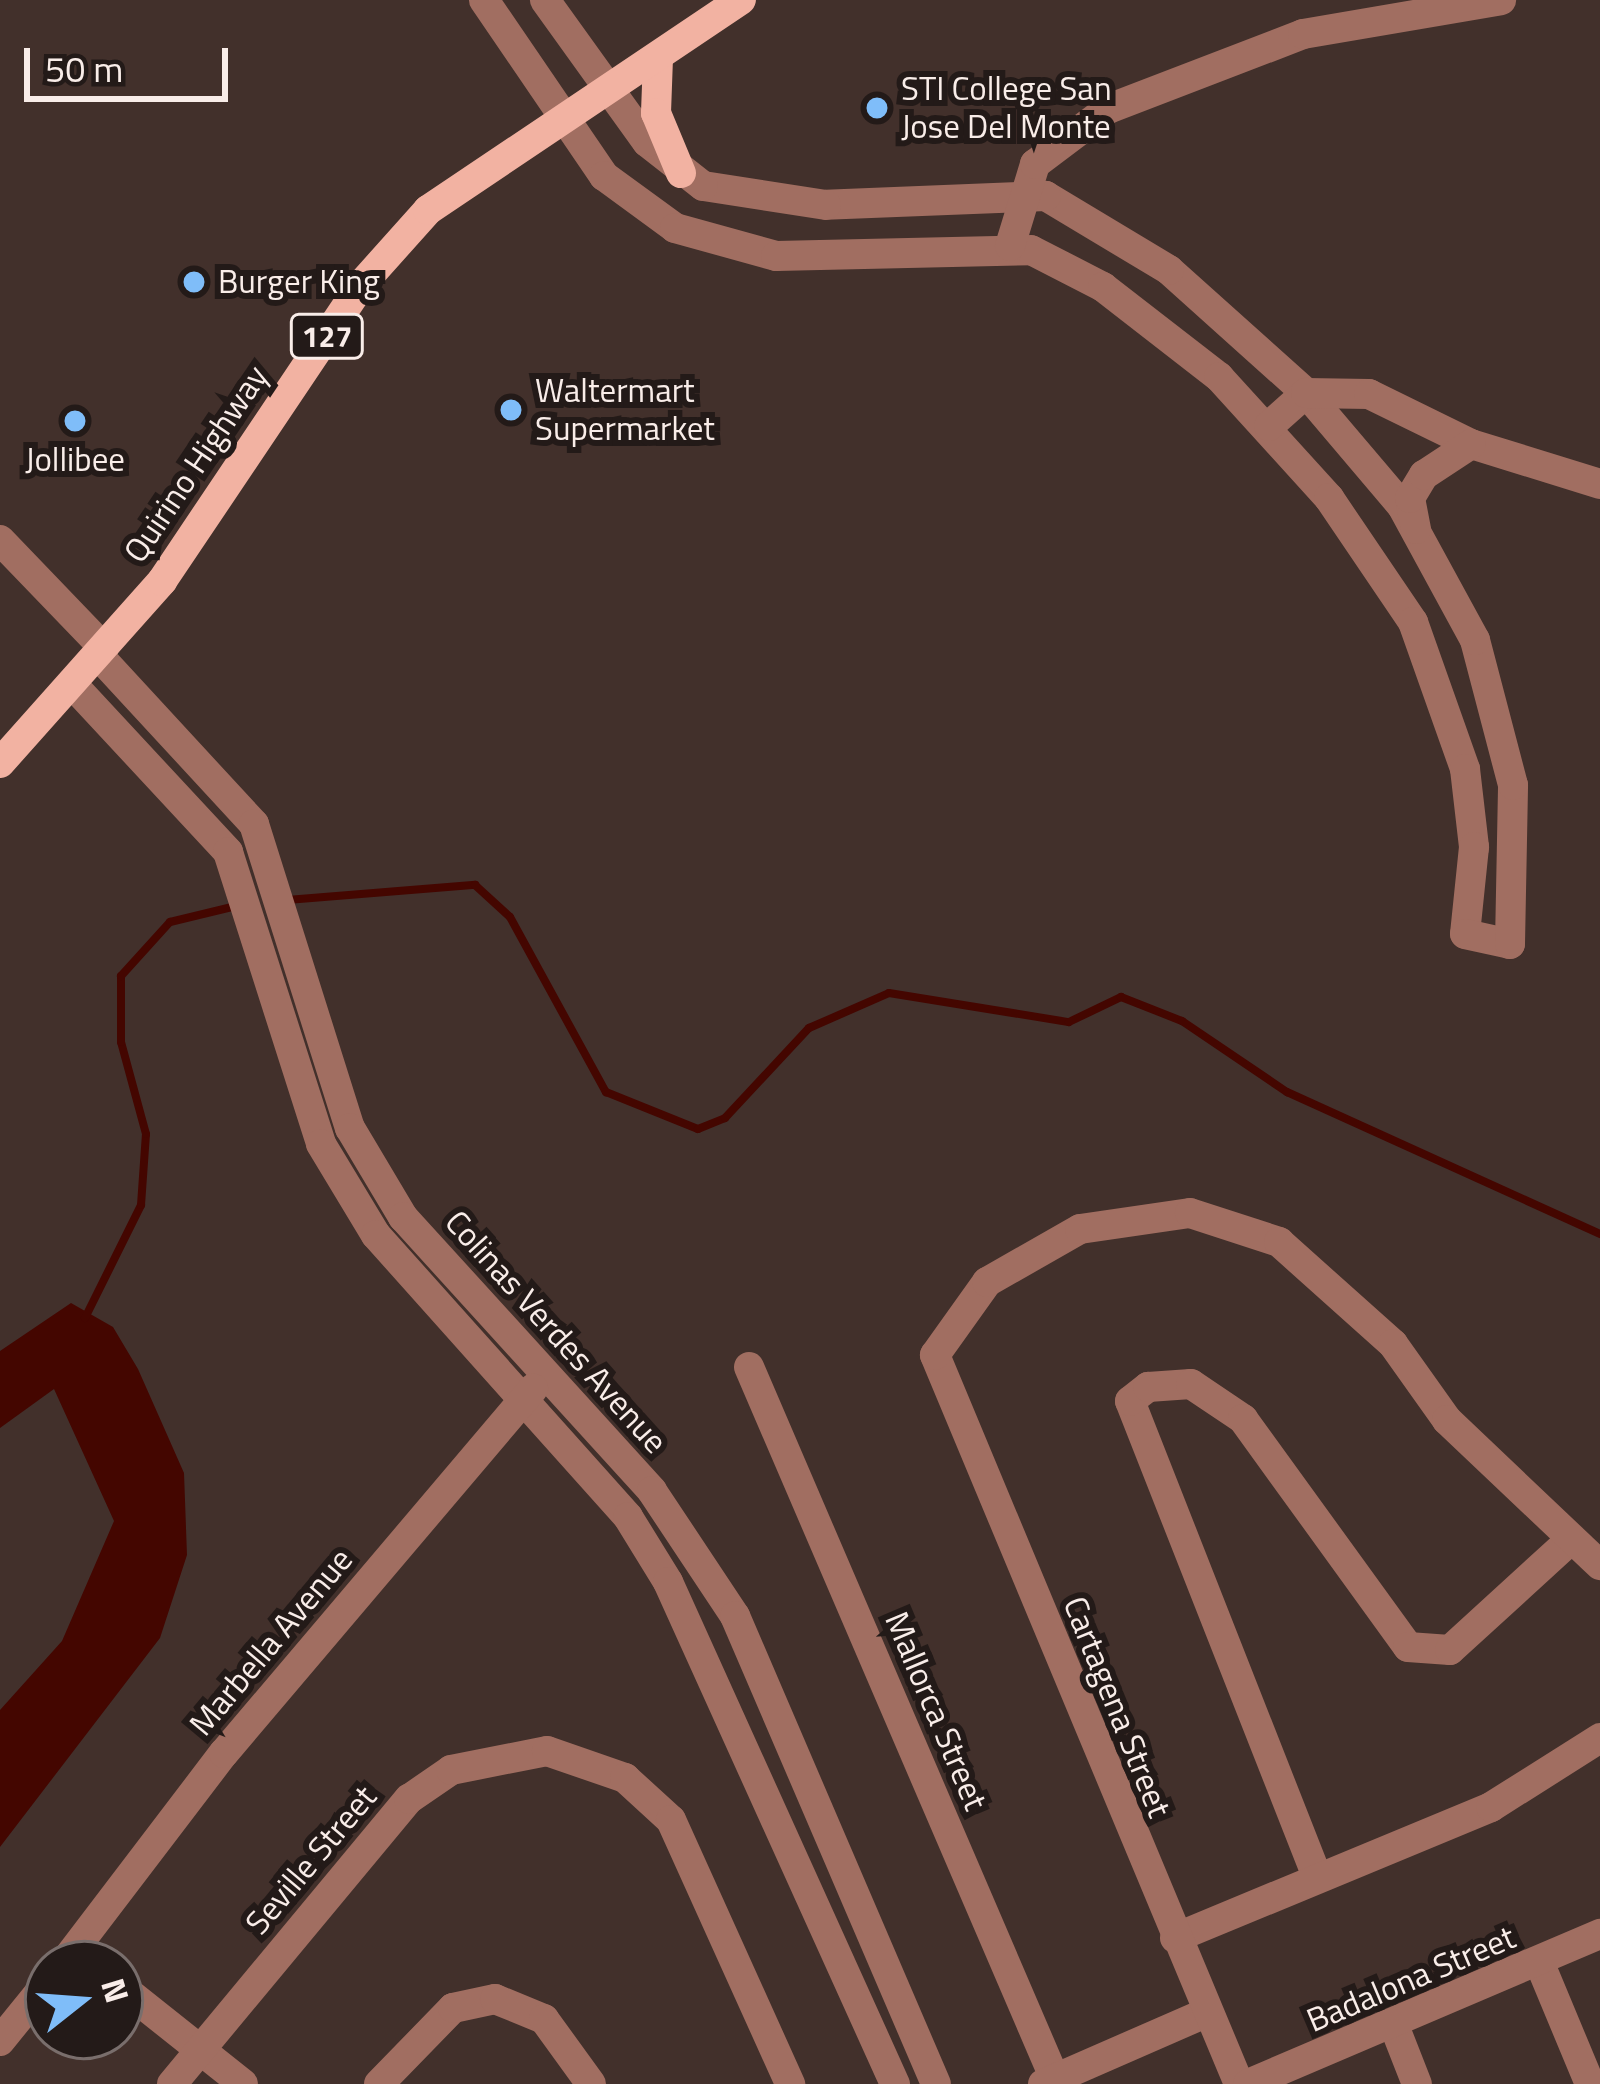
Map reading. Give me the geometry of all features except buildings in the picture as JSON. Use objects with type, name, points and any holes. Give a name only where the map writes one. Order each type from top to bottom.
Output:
[{"type":"main road","name":"Quirino Highway","points":[[0,763],[162,581],[361,285],[428,210],[742,0]]},
{"type":"main road","points":[[658,58],[656,112],[681,173]]},
{"type":"street","points":[[484,0],[559,122],[624,195],[729,249],[834,259],[1010,246],[1103,287],[1269,426],[1358,535],[1428,653],[1471,813],[1465,934],[1510,944],[1518,838],[1505,738],[1475,640],[1416,530],[1306,393],[1116,230],[1030,191],[826,206],[751,200],[681,173],[609,92],[545,0]]},
{"type":"street","points":[[1010,246],[1030,191],[1034,164],[1061,138],[1144,95],[1303,34],[1501,0]]},
{"type":"street","points":[[1269,426],[1306,393],[1394,399],[1471,444],[1600,484]]},
{"type":"street","points":[[1416,530],[1410,498],[1424,475],[1471,444]]},
{"type":"street","name":"Colinas Verdes Avenue","points":[[0,540],[227,782],[268,857],[304,958],[350,1128],[430,1251],[652,1491],[735,1616],[936,2084]]},
{"type":"street","name":"Colinas Verdes Avenue","points":[[73,685],[199,810],[236,870],[273,970],[321,1144],[405,1274],[628,1517],[712,1660],[895,2084]]},
{"type":"street","points":[[236,870],[268,857]]},
{"type":"street","points":[[273,970],[304,958]]},
{"type":"street","name":"Cartagena Street","points":[[1238,2084],[935,1355],[987,1282],[1080,1229],[1190,1213],[1279,1242],[1393,1344],[1448,1420],[1568,1543]]},
{"type":"street","points":[[405,1274],[430,1251]]},
{"type":"street","name":"Mallorca Street","points":[[749,1367],[1052,2082]]},
{"type":"street","name":"Marbella Avenue","points":[[91,1940],[544,1375]]},
{"type":"street","points":[[1316,1874],[1130,1401],[1191,1384],[1243,1419],[1408,1648],[1450,1650],[1568,1543],[1600,1565]]},
{"type":"street","points":[[1175,1938],[1316,1874],[1491,1807],[1600,1738]]},
{"type":"street","name":"Seville Street","points":[[172,2084],[409,1799],[451,1770],[547,1751],[625,1778],[671,1820],[790,2084]]},
{"type":"street","name":"Badalona Street","points":[[1248,2084],[1395,2028],[1600,1934]]},
{"type":"street","points":[[1540,1964],[1590,2084]]},
{"type":"street","points":[[379,2084],[453,2008],[495,1999],[544,2019],[591,2084]]},
{"type":"street","points":[[144,2005],[243,2084]]},
{"type":"street","points":[[0,2041],[24,2012]]},
{"type":"street","points":[[1052,2082],[1208,2012]]},
{"type":"street","points":[[1395,2028],[1417,2084]]},
{"type":"shaded area","points":[[71,1303],[113,1327],[138,1369],[184,1473],[187,1555],[160,1638],[0,1847],[0,1710],[62,1641],[114,1521],[54,1389],[0,1428],[0,1351]]},
{"type":"waterway","points":[[287,900],[475,885],[510,917],[606,1092],[698,1129],[725,1118],[809,1028],[889,993],[1069,1022],[1121,997],[1182,1021],[1287,1092],[1600,1234]]},
{"type":"waterway","points":[[85,1318],[141,1205],[146,1134],[121,1042],[121,976],[170,922],[236,906]]},
{"type":"place","name":"STI College San Jose Del Monte","points":[[877,108]]},
{"type":"place","name":"Burger King","points":[[194,282]]},
{"type":"place","name":"Waltermart Supermarket","points":[[511,410]]},
{"type":"place","name":"Jollibee","points":[[75,421]]}]
